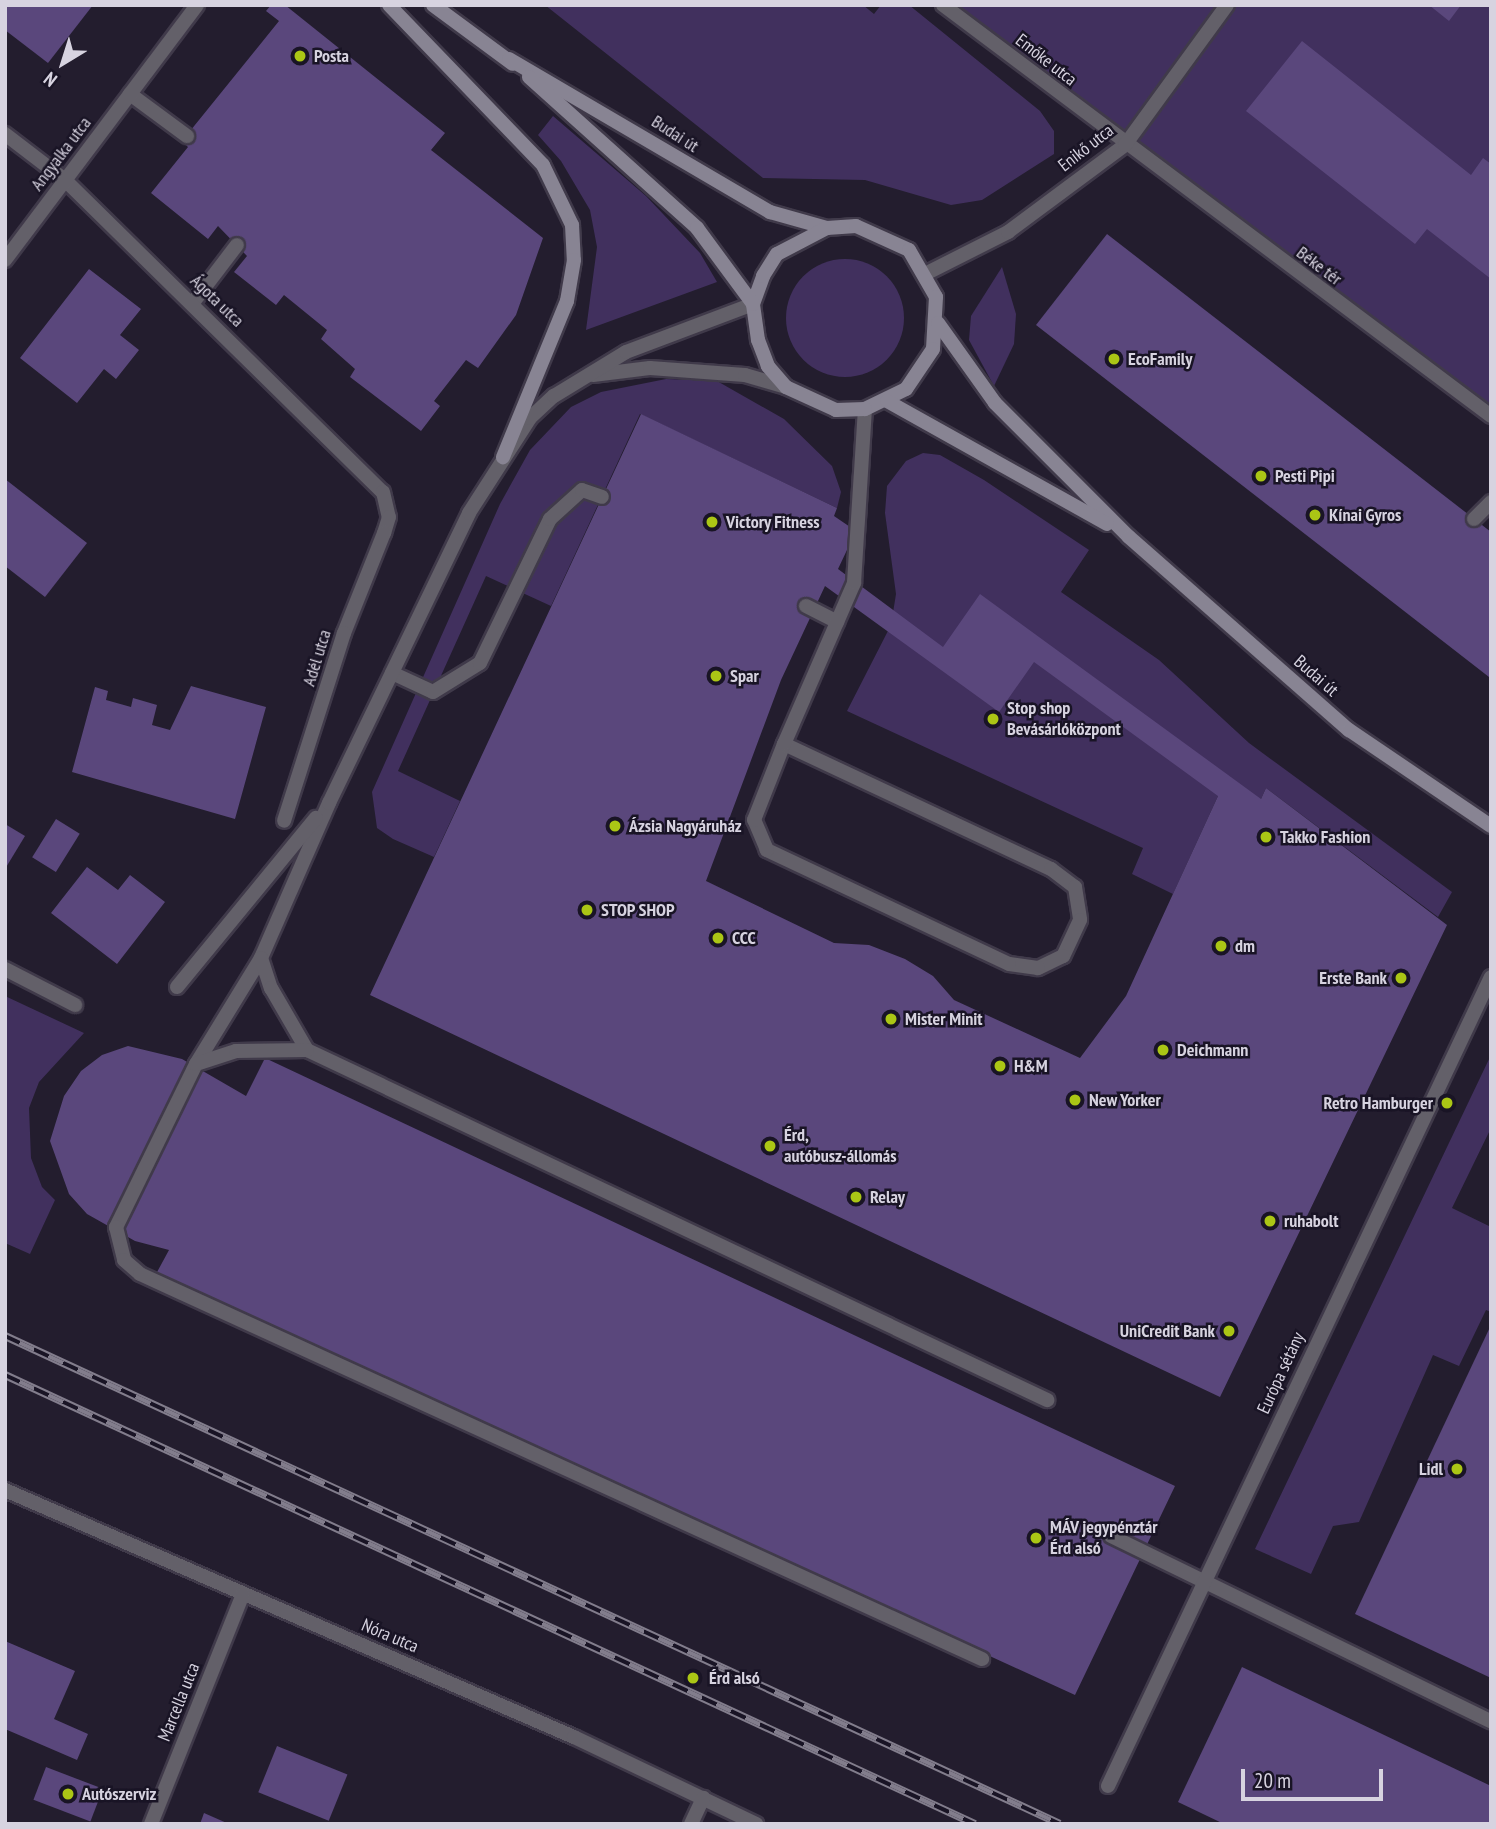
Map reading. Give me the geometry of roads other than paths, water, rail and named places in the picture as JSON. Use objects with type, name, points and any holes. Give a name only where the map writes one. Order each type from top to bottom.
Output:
[{"type":"main road","points":[[389,5],[543,165],[572,225],[567,301],[503,457]]},
{"type":"main road","name":"Budai út","points":[[433,5],[509,59],[726,189],[770,212],[827,228],[856,226],[884,234],[908,250],[926,273],[938,323],[963,366],[995,403],[1129,537],[1349,730],[1491,826]]},
{"type":"main road","name":"Budai út","points":[[509,59],[689,219],[753,304],[768,366],[786,387],[836,410],[864,409],[887,401],[906,389],[933,349],[938,323]]},
{"type":"main road","name":"Budai út","points":[[753,304],[777,254],[827,228]]},
{"type":"main road","name":"Budai út","points":[[887,401],[1129,537]]},
{"type":"street","name":"Angyalka utca","points":[[5,260],[197,5]]},
{"type":"street","name":"Emőke utca","points":[[943,5],[1125,145]]},
{"type":"street","name":"Enikő utca","points":[[926,273],[1007,232],[1125,145],[1227,5]]},
{"type":"street","points":[[130,94],[187,136]]},
{"type":"street","name":"Ágota utca","points":[[5,134],[65,180],[380,486],[388,507]]},
{"type":"street","name":"Béke tér","points":[[1125,145],[1491,416]]},
{"type":"street","points":[[192,304],[237,245]]},
{"type":"street","points":[[753,304],[626,352],[588,375],[530,418],[503,457],[392,673],[329,803],[261,958],[196,1064],[116,1227],[124,1260],[140,1274],[982,1659]]},
{"type":"street","points":[[588,375],[650,368],[745,375],[786,387]]},
{"type":"street","points":[[784,744],[1051,869],[1075,887],[1080,920],[1063,956],[1038,968],[1009,964],[767,850],[754,820],[784,744],[854,583],[864,409]]},
{"type":"street","points":[[392,673],[433,692],[480,663],[550,519],[582,490],[602,497]]},
{"type":"street","points":[[1474,519],[1491,502]]},
{"type":"street","name":"Adél utca","points":[[284,821],[344,634],[384,533],[388,507]]},
{"type":"street","points":[[806,606],[836,622]]},
{"type":"street","points":[[177,987],[329,803]]},
{"type":"street","points":[[261,958],[276,998],[307,1050]]},
{"type":"street","points":[[5,969],[75,1005]]},
{"type":"street","name":"Európa sétány","points":[[1108,1786],[1491,977]]},
{"type":"street","points":[[196,1064],[236,1051],[307,1050],[1047,1400]]},
{"type":"street","name":"Nóra utca","points":[[5,1490],[757,1824]]},
{"type":"street","points":[[1111,1536],[1203,1584],[1491,1721]]},
{"type":"street","name":"Marcella utca","points":[[150,1824],[243,1594]]},
{"type":"street","points":[[691,1824],[703,1798]]},
{"type":"railway","points":[[5,1336],[1060,1824]]},
{"type":"railway","points":[[5,1375],[975,1824]]},
{"type":"place","name":"Posta","points":[[300,56]]},
{"type":"place","name":"EcoFamily","points":[[1114,359]]},
{"type":"place","name":"Pesti Pipi","points":[[1261,476]]},
{"type":"place","name":"Kínai Gyros","points":[[1315,515]]},
{"type":"place","name":"Victory Fitness","points":[[712,522]]},
{"type":"place","name":"Spar","points":[[716,676]]},
{"type":"place","name":"Stop shop Bevásárlóközpont","points":[[993,719]]},
{"type":"place","name":"Ázsia Nagyáruház","points":[[615,826]]},
{"type":"place","name":"Takko Fashion","points":[[1266,837]]},
{"type":"place","name":"STOP SHOP","points":[[587,910]]},
{"type":"place","name":"CCC","points":[[718,938]]},
{"type":"place","name":"dm","points":[[1221,946]]},
{"type":"place","name":"Erste Bank","points":[[1401,978]]},
{"type":"place","name":"Mister Minit","points":[[891,1019]]},
{"type":"place","name":"Deichmann","points":[[1163,1050]]},
{"type":"place","name":"H&M","points":[[1000,1066]]},
{"type":"place","name":"New Yorker","points":[[1075,1100]]},
{"type":"place","name":"Retro Hamburger","points":[[1447,1103]]},
{"type":"place","name":"Érd, autóbusz-állomás","points":[[770,1146]]},
{"type":"place","name":"Relay","points":[[856,1197]]},
{"type":"place","name":"ruhabolt","points":[[1270,1221]]},
{"type":"place","name":"UniCredit Bank","points":[[1229,1331]]},
{"type":"place","name":"Lidl","points":[[1457,1469]]},
{"type":"place","name":"MÁV jegypénztár Érd alsó","points":[[1036,1538]]},
{"type":"place","name":"Érd alsó","points":[[693,1678]]},
{"type":"place","name":"Autószerviz","points":[[68,1794]]}]
